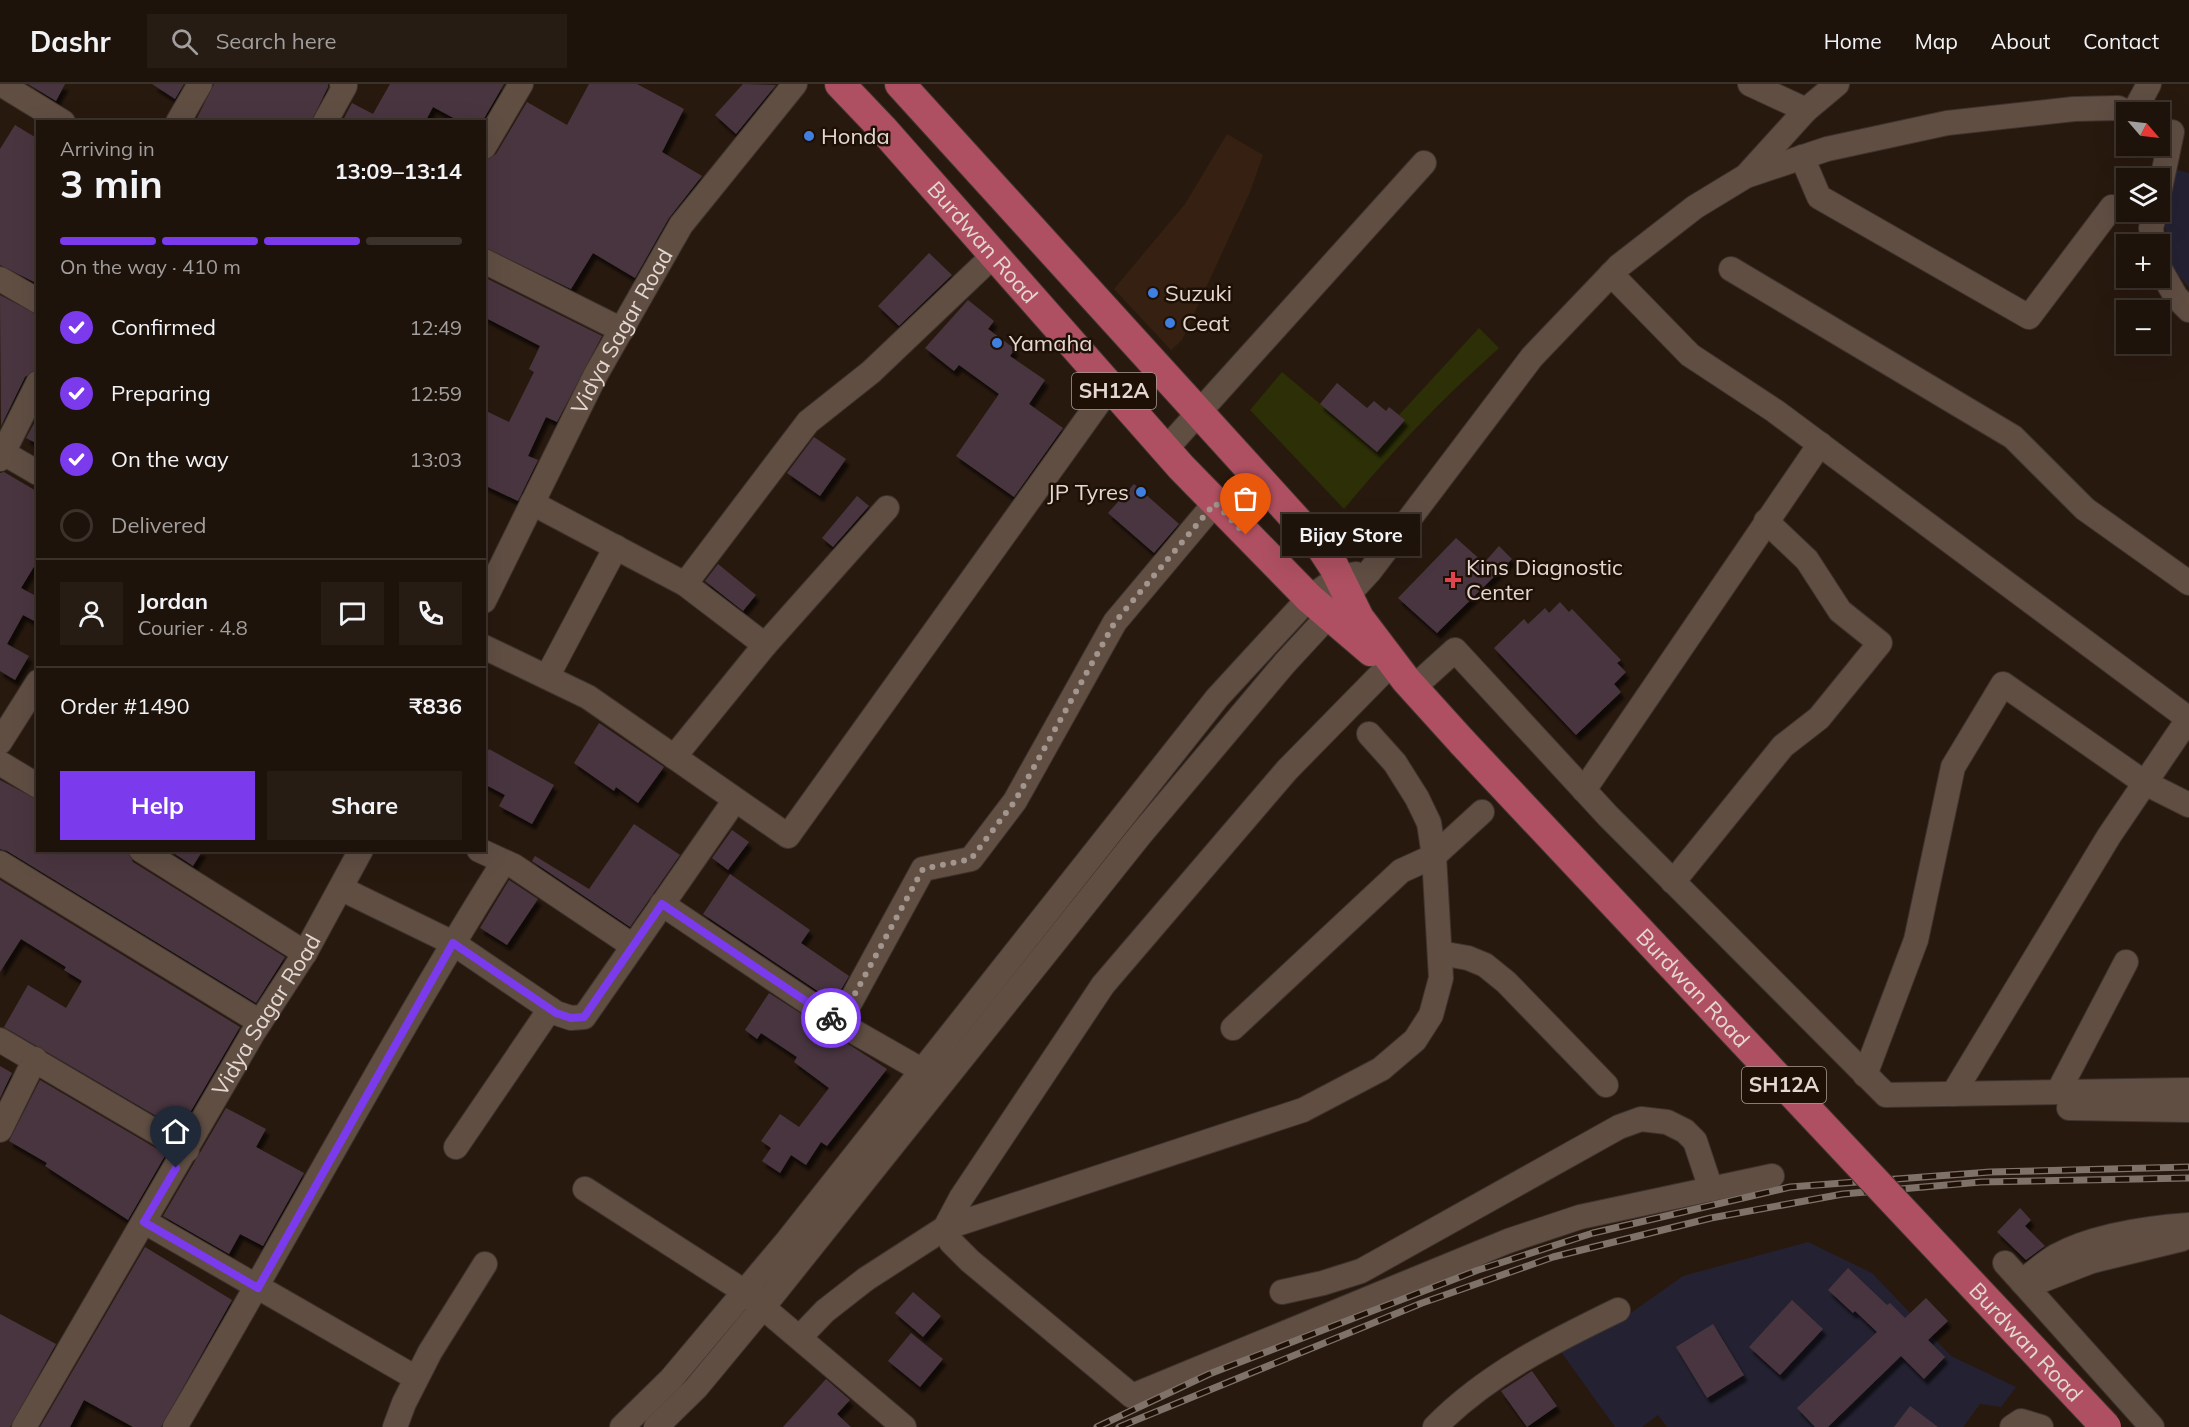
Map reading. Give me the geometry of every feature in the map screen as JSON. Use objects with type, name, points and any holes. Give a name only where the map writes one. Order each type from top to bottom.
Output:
[{"type":"main road","name":"Burdwan Road","points":[[840,84],[1165,450],[1318,607],[1402,678],[2106,1427]]},
{"type":"main road","name":"Burdwan Road","points":[[900,84],[1321,547],[1344,585],[1359,618],[1402,678]]},
{"type":"street","points":[[1,84],[60,120]]},
{"type":"street","points":[[179,120],[200,84]]},
{"type":"street","points":[[326,120],[345,86],[342,84]]},
{"type":"street","points":[[486,144],[521,84]]},
{"type":"street","name":"Vidya Sagar Road","points":[[486,597],[596,376],[681,225],[795,84]]},
{"type":"street","points":[[1750,84],[1806,110]]},
{"type":"street","points":[[1746,176],[1806,110],[1837,84]]},
{"type":"street","points":[[2139,102],[2150,84]]},
{"type":"street","points":[[622,1427],[671,1379],[1141,834],[1285,663],[1318,607],[1344,585],[1370,571],[1532,357],[1611,274],[1695,207],[1746,176],[1802,157],[1827,149],[1947,123],[2074,109],[2116,108]]},
{"type":"street","points":[[2165,168],[2174,133]]},
{"type":"street","points":[[1802,157],[1819,197],[2029,317],[2112,207]]},
{"type":"street","points":[[1165,450],[1200,414],[1424,163]]},
{"type":"street","points":[[685,584],[808,422],[871,372],[994,255]]},
{"type":"street","points":[[486,262],[622,330]]},
{"type":"street","points":[[1731,269],[2013,437],[2085,509],[2189,583]]},
{"type":"street","points":[[1611,274],[1690,355],[1775,411],[2189,718],[2109,836],[1953,1094]]},
{"type":"street","points":[[0,279],[36,300]]},
{"type":"street","points":[[2170,286],[2176,297],[2189,310]]},
{"type":"street","points":[[36,387],[1,454],[36,472]]},
{"type":"street","points":[[486,648],[588,697],[788,836],[1110,387]]},
{"type":"street","points":[[1584,790],[1820,444]]},
{"type":"street","points":[[532,503],[685,584],[765,645]]},
{"type":"street","points":[[839,1023],[923,869],[971,859],[1015,801],[1115,622],[1215,503]]},
{"type":"street","points":[[674,757],[765,645],[887,508]]},
{"type":"street","points":[[1673,882],[1784,746],[1819,718],[1880,643],[1840,611],[1807,560],[1766,521]]},
{"type":"street","points":[[547,677],[616,547]]},
{"type":"street","points":[[945,1228],[961,1198],[1104,985],[1287,770],[1402,678],[1455,650],[1584,790],[1673,882],[1886,1095],[2189,1090]]},
{"type":"street","points":[[1865,1075],[1916,940],[1953,767],[2003,684],[2145,783],[2189,805]]},
{"type":"street","points":[[3,732],[36,685]]},
{"type":"street","points":[[800,1337],[825,1311],[866,1279],[945,1228],[1303,1110],[1381,1069],[1415,1040],[1431,1015],[1441,978],[1434,856],[1429,823],[1417,798],[1387,752],[1369,734]]},
{"type":"street","points":[[0,762],[36,785]]},
{"type":"street","points":[[342,889],[453,943],[550,1009],[571,1018],[584,1017],[735,800]]},
{"type":"street","points":[[1233,1028],[1401,871],[1434,856],[1482,812]]},
{"type":"street","points":[[144,852],[305,953]]},
{"type":"street","name":"Vidya Sagar Road","points":[[24,1427],[260,1022],[305,953],[342,889],[360,852]]},
{"type":"street","points":[[483,852],[502,863],[514,866],[633,946]]},
{"type":"street","points":[[0,863],[260,1022]]},
{"type":"street","points":[[175,1427],[258,1288],[453,943],[502,863]]},
{"type":"street","points":[[662,904],[839,1023],[932,1076]]},
{"type":"street","points":[[1440,953],[1468,958],[1492,971],[1606,1085]]},
{"type":"street","points":[[2058,1092],[2126,962]]},
{"type":"street","points":[[456,1147],[550,1009]]},
{"type":"street","points":[[0,1040],[187,1150]]},
{"type":"street","points":[[0,1130],[34,1059]]},
{"type":"street","points":[[656,1427],[696,1388],[764,1306],[932,1076]]},
{"type":"street","points":[[2026,1093],[2030,1101],[2039,1107],[2189,1110]]},
{"type":"street","points":[[1282,1292],[1323,1284],[1361,1271],[1618,1127],[1641,1119],[1667,1122],[1685,1131],[1695,1141],[1711,1189]]},
{"type":"street","points":[[945,1228],[951,1242],[970,1261],[1132,1396],[1508,1241],[1580,1217],[1772,1176]]},
{"type":"street","points":[[585,1189],[764,1306],[904,1427]]},
{"type":"street","points":[[144,1222],[416,1378]]},
{"type":"street","points":[[2025,1285],[2049,1270],[2076,1247],[2130,1232],[2189,1226]]},
{"type":"street","points":[[2049,1270],[2189,1238]]},
{"type":"street","points":[[2005,1263],[2152,1427]]},
{"type":"street","points":[[395,1427],[416,1378],[484,1264]]},
{"type":"street","points":[[1435,1427],[1493,1376],[1553,1342],[1618,1310]]},
{"type":"street","points":[[2012,1427],[2027,1421],[2041,1427]]},
{"type":"shaded area","points":[[1227,134],[1263,155],[1250,192],[1182,340],[1171,350],[1114,289],[1185,204]]},
{"type":"shaded area","points":[[2175,169],[2189,173],[2189,287],[2171,267],[2170,234],[2166,234],[2164,222],[2170,222],[2170,184]]},
{"type":"shaded area","points":[[1808,1242],[1872,1273],[1951,1356],[2016,1387],[2001,1407],[1980,1404],[1963,1427],[1667,1427],[1658,1415],[1642,1427],[1615,1427],[1559,1349],[1618,1322],[1683,1276]]},
{"type":"green space","points":[[1479,328],[1499,348],[1418,426],[1344,509],[1250,410],[1282,372],[1377,452],[1404,420],[1399,415]]},
{"type":"building","points":[[28,84],[65,84],[56,101]]},
{"type":"building","points":[[152,84],[184,84],[175,99]]},
{"type":"building","points":[[214,84],[328,84],[312,120],[196,120]]},
{"type":"building","points":[[390,84],[504,84],[483,120],[457,120],[433,107],[426,120],[343,120],[352,103],[373,114]]},
{"type":"building","points":[[589,84],[637,84],[684,109],[662,152],[702,176],[669,218],[635,278],[593,253],[571,289],[486,248],[486,160],[496,154],[527,102],[567,125]]},
{"type":"building","points":[[743,84],[776,85],[736,134],[715,115]]},
{"type":"building","points":[[15,125],[36,138],[36,283],[0,265],[0,149]]},
{"type":"building","points":[[929,253],[952,275],[899,326],[878,306]]},
{"type":"building","points":[[486,278],[602,336],[557,422],[546,417],[528,456],[538,460],[518,501],[486,486],[486,411],[509,422],[534,372],[529,369],[540,346],[486,318]]},
{"type":"building","points":[[0,295],[36,314],[36,370],[25,377],[1,426]]},
{"type":"building","points":[[968,300],[994,321],[988,329],[1015,349],[1010,356],[1045,380],[1029,404],[1063,428],[1014,497],[956,456],[999,394],[959,365],[954,371],[925,348]]},
{"type":"building","points":[[1337,383],[1367,408],[1374,401],[1386,411],[1389,407],[1405,420],[1377,452],[1320,404]]},
{"type":"building","points":[[36,420],[36,443],[26,438]]},
{"type":"building","points":[[814,437],[846,459],[820,496],[787,473]]},
{"type":"building","points":[[4,472],[36,491],[36,563],[21,588],[36,596],[36,622],[23,615],[7,644],[29,656],[15,680],[0,671],[0,473]]},
{"type":"building","points":[[1134,484],[1179,524],[1154,553],[1108,513]]},
{"type":"building","points":[[857,496],[869,506],[833,547],[822,538]]},
{"type":"building","name":"Kins Diagnostic Center","points":[[1456,538],[1484,563],[1499,546],[1512,559],[1437,633],[1398,598]]},
{"type":"building","points":[[718,564],[756,595],[743,611],[705,581]]},
{"type":"building","points":[[1560,602],[1569,612],[1572,609],[1621,660],[1617,663],[1626,672],[1614,684],[1621,692],[1576,735],[1494,648],[1524,619],[1528,624],[1545,608],[1549,613]]},
{"type":"building","points":[[599,723],[664,767],[638,803],[616,787],[614,791],[574,763]]},
{"type":"building","points":[[489,749],[554,785],[532,824],[499,806],[505,795],[486,785],[486,754]]},
{"type":"building","points":[[0,780],[36,799],[36,852],[128,852],[133,862],[285,957],[256,1003],[7,851],[0,849]]},
{"type":"building","points":[[634,824],[680,855],[630,927],[532,861],[535,856],[589,889]]},
{"type":"building","points":[[732,830],[749,842],[728,870],[712,858]]},
{"type":"building","points":[[172,852],[202,852],[193,866]]},
{"type":"building","points":[[730,874],[810,930],[801,943],[849,976],[834,1002],[703,914]]},
{"type":"building","points":[[0,880],[240,1027],[180,1130],[4,1027],[28,985],[66,1008],[82,981],[64,970],[66,967],[21,939],[0,972]]},
{"type":"building","points":[[509,880],[538,899],[507,945],[480,928]]},
{"type":"building","points":[[769,993],[887,1069],[827,1146],[821,1142],[806,1165],[791,1155],[780,1173],[762,1161],[771,1148],[761,1141],[780,1114],[799,1127],[829,1088],[794,1062],[797,1057],[761,1033],[757,1039],[745,1030]]},
{"type":"building","points":[[0,1066],[12,1073],[0,1098]]},
{"type":"building","points":[[40,1080],[166,1154],[128,1220],[45,1166],[47,1163],[9,1141]]},
{"type":"building","points":[[226,1108],[266,1129],[256,1147],[304,1173],[263,1246],[240,1234],[229,1254],[163,1216]]},
{"type":"building","points":[[2020,1208],[2031,1220],[2025,1226],[2045,1246],[2026,1260],[1997,1232]]},
{"type":"building","points":[[145,1247],[232,1300],[161,1427],[133,1427],[84,1400],[70,1427],[40,1427]]},
{"type":"building","points":[[1848,1268],[1887,1305],[1890,1303],[1905,1318],[1926,1298],[1948,1321],[1928,1340],[1945,1357],[1924,1379],[1901,1356],[1828,1427],[1815,1427],[1797,1408],[1877,1332],[1828,1290]]},
{"type":"building","points":[[913,1292],[941,1316],[923,1337],[895,1313]]},
{"type":"building","points":[[1792,1300],[1823,1329],[1780,1375],[1749,1347]]},
{"type":"building","points":[[0,1314],[56,1344],[10,1427],[0,1427]]},
{"type":"building","points":[[1713,1324],[1744,1375],[1707,1398],[1676,1347]]},
{"type":"building","points":[[911,1333],[943,1359],[920,1387],[888,1361]]},
{"type":"building","points":[[1532,1371],[1557,1406],[1527,1427],[1501,1391]]},
{"type":"building","points":[[826,1379],[850,1400],[837,1414],[851,1427],[783,1427]]},
{"type":"building","points":[[1910,1406],[1938,1427],[1894,1427]]},
{"type":"railway","points":[[1097,1427],[1209,1374],[1478,1270],[1593,1233],[1790,1187],[1990,1172],[2189,1167]]},
{"type":"railway","points":[[1119,1427],[1422,1303],[1553,1257],[1711,1218],[1843,1194],[1981,1182],[2189,1178]]},
{"type":"way so far","points":[[831,1018],[839,1023],[923,869],[971,859],[1015,801],[1115,622],[1215,503],[1246,535]]},
{"type":"place","name":"Honda","points":[[809,136]]},
{"type":"place","name":"Suzuki","points":[[1153,293]]},
{"type":"place","name":"Ceat","points":[[1170,323]]},
{"type":"place","name":"Yamaha","points":[[997,343]]},
{"type":"place","name":"JP Tyres","points":[[1141,492]]},
{"type":"place","name":"Bijay Store","points":[[1246,535]]},
{"type":"place","name":"Kins Diagnostic Center","points":[[1453,580]]},
{"type":"route","points":[[176,1168],[144,1222],[258,1288],[453,943],[556,1013],[571,1018],[584,1017],[662,904],[831,1018]]}]
